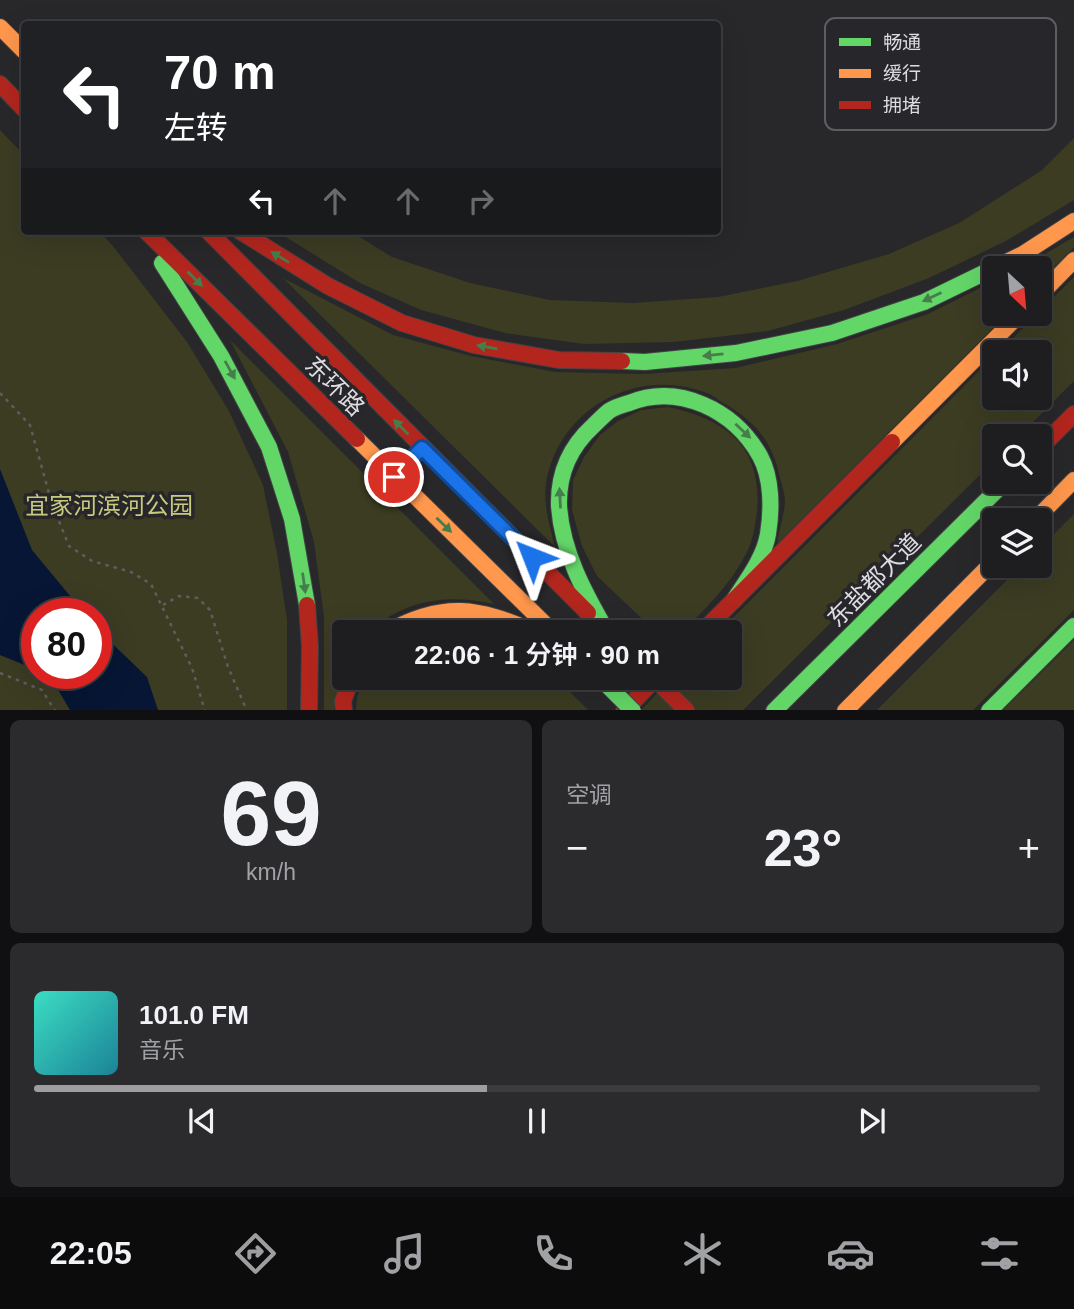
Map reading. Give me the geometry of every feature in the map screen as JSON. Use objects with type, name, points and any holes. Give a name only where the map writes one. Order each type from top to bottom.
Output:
[{"type":"highway","points":[[0,27],[21,48]]},
{"type":"highway","points":[[0,84],[21,105]]},
{"type":"highway","points":[[1019,256],[1074,221]]},
{"type":"highway","points":[[142,235],[198,314],[236,381],[273,457],[299,547],[309,618],[309,710]]},
{"type":"highway","name":"东环路","points":[[151,235],[408,462],[593,620]]},
{"type":"highway","name":"东环路","points":[[211,235],[543,620]]},
{"type":"highway","points":[[246,235],[328,286],[402,323],[474,345],[559,360],[645,362],[736,353],[832,333],[924,302],[982,274]]},
{"type":"highway","points":[[1052,283],[1074,260]]},
{"type":"highway","points":[[714,620],[1008,326]]},
{"type":"highway","points":[[600,620],[573,567],[561,519],[559,487],[574,446],[590,426],[610,409],[638,397],[674,396],[701,402],[729,417],[752,440],[765,466],[772,496],[768,534],[757,564],[734,600]]},
{"type":"highway","points":[[1052,436],[1074,414]]},
{"type":"highway","points":[[1047,508],[1074,481]]},
{"type":"highway","name":"东盐都大道","points":[[774,710],[993,494]]},
{"type":"highway","points":[[845,710],[982,573]]},
{"type":"highway","points":[[408,620],[444,610],[500,620]]},
{"type":"highway","points":[[989,710],[1074,626]]},
{"type":"highway","points":[[344,710],[348,690]]},
{"type":"highway","points":[[612,690],[633,710]]},
{"type":"highway","points":[[624,710],[643,690]]},
{"type":"highway","points":[[668,690],[687,710]]},
{"type":"path","points":[[0,393],[30,425],[52,504],[69,546],[92,561],[131,572],[151,584],[192,668],[205,710]]},
{"type":"path","points":[[163,605],[179,596],[198,598],[210,610],[228,667],[247,710]]},
{"type":"path","points":[[0,673],[42,690],[55,710]]},
{"type":"green space","name":"宜家河滨河公园","points":[[0,130],[21,152],[21,235],[103,235],[187,342],[229,411],[263,485],[287,620],[287,710],[0,710]]},
{"type":"green space","points":[[1074,138],[1074,200],[1006,241],[929,278],[844,310],[768,331],[674,342],[584,344],[505,333],[421,310],[360,283],[282,235],[356,235],[392,257],[470,283],[550,300],[633,303],[718,297],[797,281],[889,254],[959,223],[1041,171]]},
{"type":"green space","points":[[1074,237],[1074,247],[1052,269],[1052,256],[1042,256]]},
{"type":"green space","points":[[1074,277],[1074,381],[1052,403],[1052,340],[1011,340],[1025,326],[1052,326],[1052,299]]},
{"type":"green space","points":[[283,278],[393,335],[471,356],[555,372],[643,374],[735,368],[837,344],[928,314],[982,287],[982,326],[995,326],[777,544],[785,498],[775,459],[760,432],[737,411],[710,394],[678,386],[651,385],[626,391],[603,401],[583,416],[566,435],[553,458],[546,484],[545,500],[555,547]]},
{"type":"green space","points":[[230,340],[494,604],[455,599],[430,601],[406,608],[384,620],[332,620],[332,690],[339,690],[334,710],[324,710],[324,617],[314,542],[288,452]]},
{"type":"green space","points":[[982,368],[982,410],[1045,410],[1031,424],[982,424],[982,473],[743,710],[641,710],[660,690],[742,690],[742,620],[731,620]]},
{"type":"green space","points":[[668,407],[708,419],[737,440],[754,470],[757,512],[746,554],[725,586],[694,620],[643,620],[597,576],[582,546],[572,510],[573,480],[584,457],[600,435],[618,421],[641,410]]},
{"type":"green space","points":[[1074,514],[1074,610],[973,710],[877,710],[1009,578],[1052,578],[1052,536]]},
{"type":"green space","points":[[1074,640],[1074,710],[1003,710]]},
{"type":"green space","points":[[360,690],[568,690],[588,710],[356,710]]},
{"type":"water","points":[[0,469],[32,550],[72,598],[21,598],[21,664],[0,655]]},
{"type":"water","points":[[112,643],[147,677],[158,710],[70,710],[58,689],[112,689]]},
{"type":"traffic: fast","points":[[162,263],[221,356],[269,447],[292,519],[307,605]]},
{"type":"traffic: fast","points":[[622,361],[645,362],[736,353],[832,333],[924,302],[982,274]]},
{"type":"traffic: fast","points":[[601,620],[569,555],[559,506],[563,472],[578,443],[609,411],[648,398],[667,396],[686,399],[720,414],[749,440],[764,465],[770,494],[768,534],[759,560],[734,600]]},
{"type":"traffic: fast","points":[[775,710],[993,494]]},
{"type":"traffic: fast","points":[[990,710],[1074,626]]},
{"type":"traffic: fast","points":[[612,690],[632,710]]},
{"type":"traffic: slow","points":[[0,27],[21,48]]},
{"type":"traffic: slow","points":[[1019,256],[1074,221]]},
{"type":"traffic: slow","points":[[1052,283],[1074,260]]},
{"type":"traffic: slow","points":[[892,442],[1008,326]]},
{"type":"traffic: slow","points":[[357,439],[541,620]]},
{"type":"traffic: slow","points":[[1047,508],[1074,480]]},
{"type":"traffic: slow","points":[[846,710],[982,573]]},
{"type":"traffic: slow","points":[[412,620],[426,615],[461,611],[503,620]]},
{"type":"traffic: jam","points":[[0,84],[21,106]]},
{"type":"traffic: jam","points":[[150,235],[357,439]]},
{"type":"traffic: jam","points":[[212,235],[588,613]]},
{"type":"traffic: jam","points":[[246,235],[328,286],[402,323],[474,345],[559,360],[622,361]]},
{"type":"traffic: jam","points":[[1052,436],[1074,414]]},
{"type":"traffic: jam","points":[[714,620],[892,442]]},
{"type":"traffic: jam","points":[[307,605],[310,647],[309,710]]},
{"type":"traffic: jam","points":[[344,710],[343,701],[347,690]]},
{"type":"traffic: jam","points":[[625,710],[644,690]]},
{"type":"traffic: jam","points":[[666,690],[686,710]]},
{"type":"route","points":[[394,477],[422,448],[532,557]]}]
